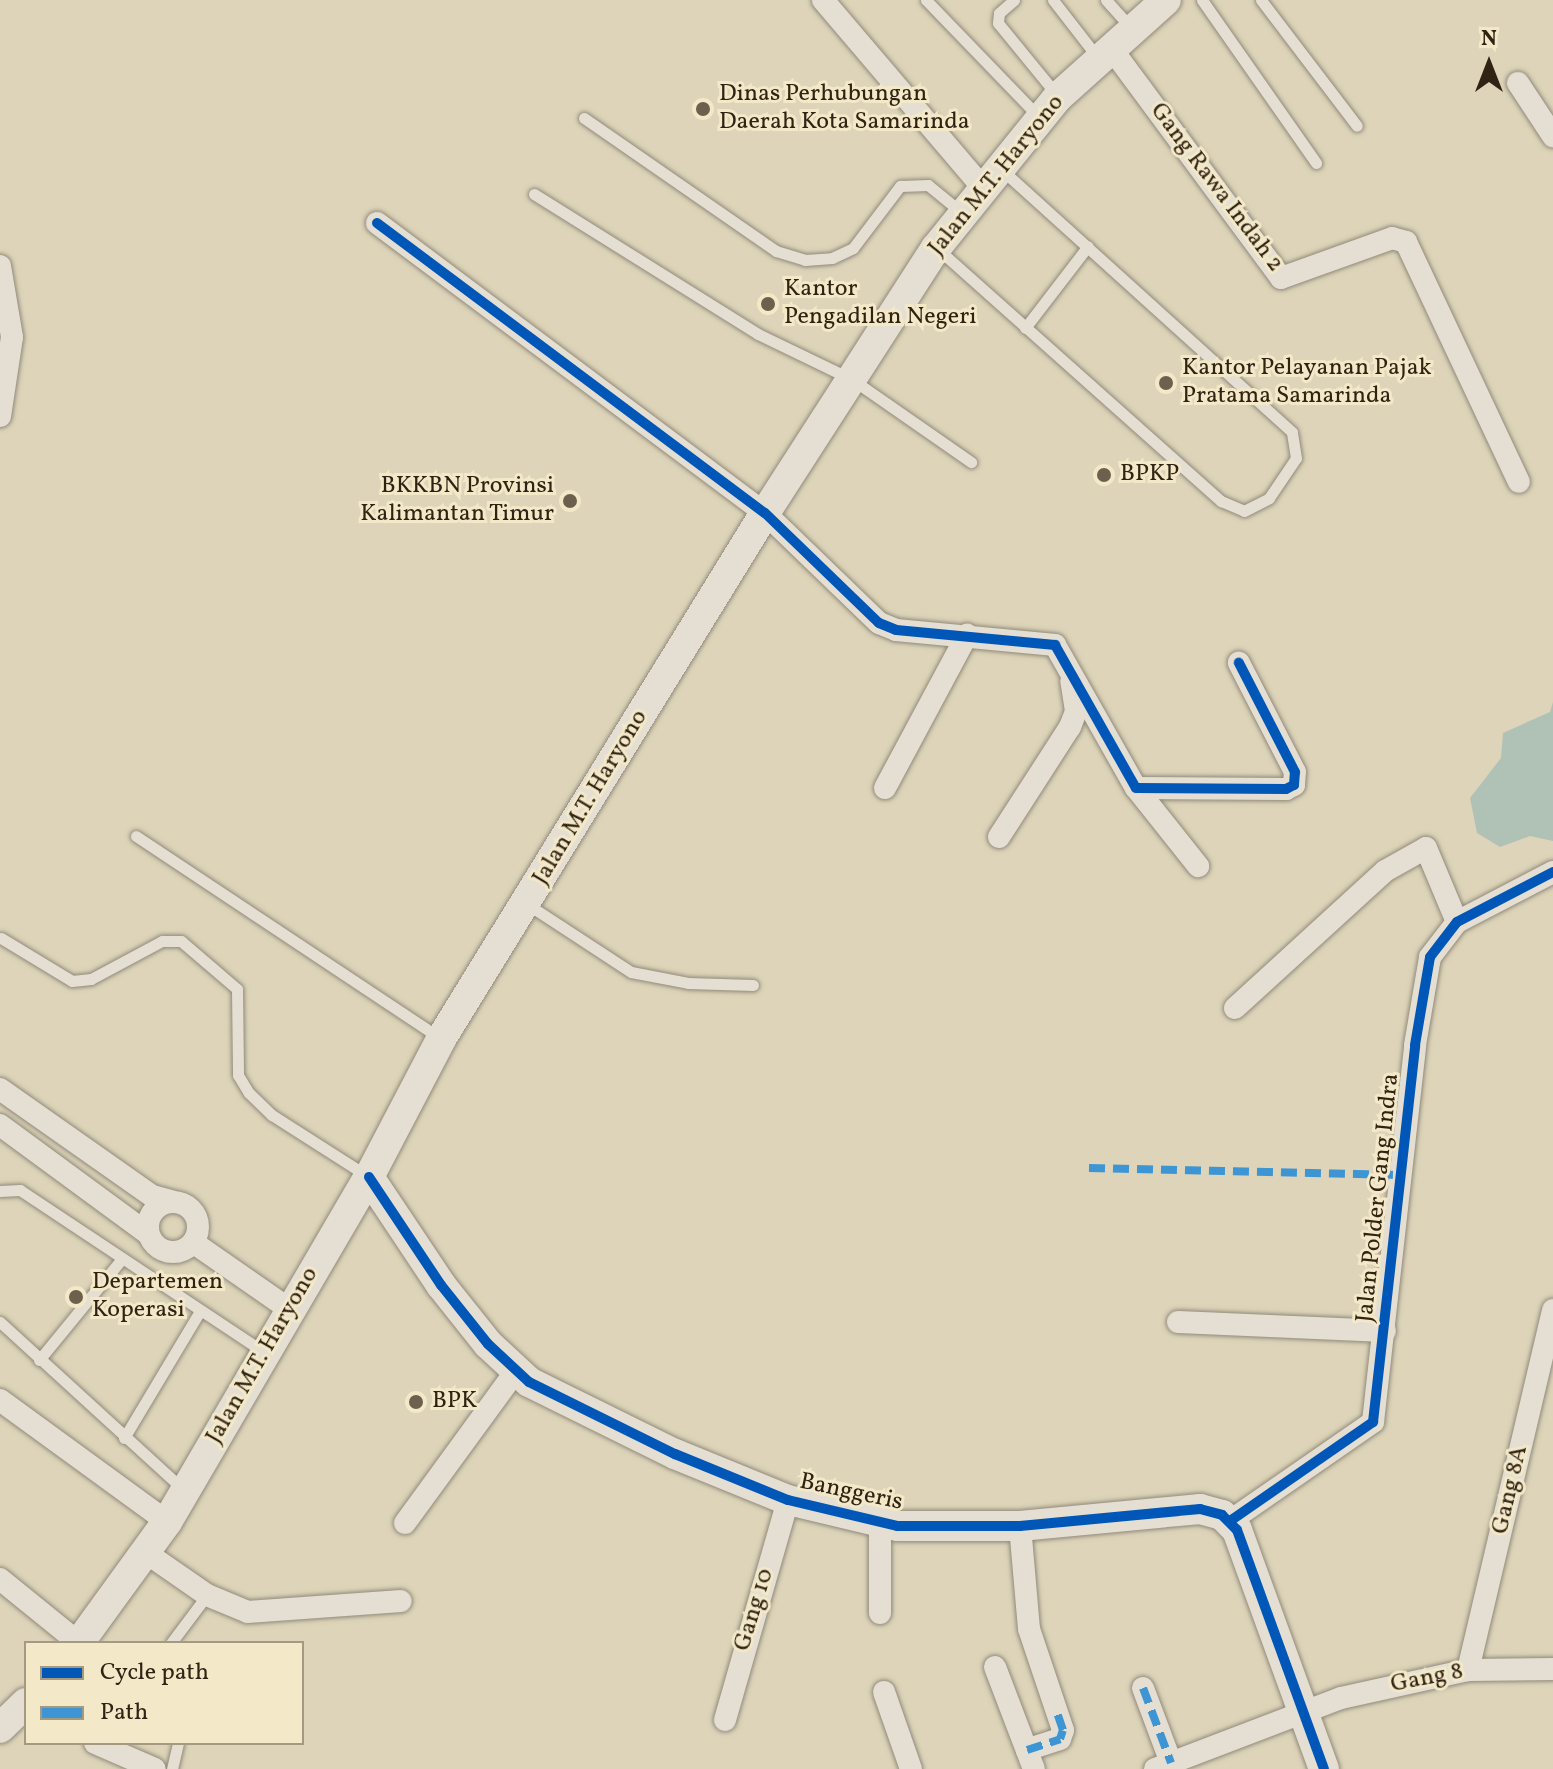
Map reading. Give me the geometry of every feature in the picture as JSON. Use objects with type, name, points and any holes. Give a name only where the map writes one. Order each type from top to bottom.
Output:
[{"type":"main road","name":"Jalan M.T. Haryono","points":[[80,1641],[167,1522],[369,1177],[441,1039],[527,904],[765,513],[936,248],[961,212],[992,180],[1049,108],[1166,0]]},
{"type":"main road","name":"Banggeris","points":[[369,1177],[441,1285],[516,1371],[555,1397],[788,1500],[880,1524],[1020,1526],[1200,1509],[1230,1521]]},
{"type":"main road","points":[[1230,1521],[1324,1769]]},
{"type":"street","points":[[823,0],[992,180]]},
{"type":"street","name":"Gang Rawa Indah 2","points":[[1114,45],[1281,278],[1392,238],[1406,242],[1519,482]]},
{"type":"street","points":[[1518,83],[1553,136]]},
{"type":"street","points":[[377,223],[765,513],[879,623],[896,630],[1043,640],[1066,657],[1136,788],[1198,866]]},
{"type":"street","points":[[0,266],[12,337],[0,416]]},
{"type":"street","points":[[885,788],[967,635]]},
{"type":"street","points":[[999,837],[1076,711],[1066,657]]},
{"type":"street","points":[[1136,788],[1286,789],[1294,785],[1295,772],[1239,663]]},
{"type":"street","points":[[1235,1008],[1385,871],[1426,848],[1457,922]]},
{"type":"street","name":"Jalan Polder Gang Indra","points":[[1230,1521],[1368,1428],[1375,1413],[1427,968],[1457,922],[1553,872]]},
{"type":"street","points":[[0,1089],[161,1199],[185,1204],[196,1215],[199,1229],[194,1243],[182,1252],[167,1253],[154,1246],[147,1233],[0,1125]]},
{"type":"street","points":[[147,1233],[148,1218],[161,1199]]},
{"type":"street","points":[[194,1243],[289,1309]]},
{"type":"street","name":"Gang 8A","points":[[1468,1670],[1553,1310]]},
{"type":"street","points":[[1178,1322],[1385,1331]]},
{"type":"street","points":[[405,1523],[516,1371]]},
{"type":"street","points":[[0,1400],[167,1522]]},
{"type":"street","name":"Gang 10","points":[[725,1720],[788,1500]]},
{"type":"street","points":[[880,1524],[880,1613]]},
{"type":"street","points":[[995,1667],[1030,1760],[1060,1739],[1063,1730],[1029,1629],[1020,1526]]},
{"type":"street","points":[[145,1552],[207,1595],[248,1612],[401,1601]]},
{"type":"street","points":[[0,1579],[77,1641]]},
{"type":"street","name":"Gang 8","points":[[1163,1766],[1341,1698],[1468,1670],[1553,1669]]},
{"type":"street","points":[[1143,1688],[1163,1766]]},
{"type":"street","points":[[884,1692],[911,1769]]},
{"type":"street","points":[[100,1745],[155,1769]]},
{"type":"lane","points":[[926,0],[1049,108]]},
{"type":"lane","points":[[1014,0],[999,13],[998,23],[1049,108]]},
{"type":"lane","points":[[1053,0],[1114,45]]},
{"type":"lane","points":[[1106,0],[1114,45]]},
{"type":"lane","points":[[1202,0],[1316,163]]},
{"type":"lane","points":[[1261,0],[1357,126]]},
{"type":"lane","points":[[584,118],[776,251],[805,260],[832,258],[853,248],[900,186],[928,185],[961,212]]},
{"type":"lane","points":[[936,248],[1221,501],[1244,511],[1269,498],[1296,458],[1292,432],[1088,246],[992,180]]},
{"type":"lane","points":[[534,194],[758,334],[853,380],[971,462]]},
{"type":"lane","points":[[1025,328],[1088,246]]},
{"type":"lane","points":[[136,836],[441,1039]]},
{"type":"lane","points":[[527,904],[631,972],[688,983],[753,985]]},
{"type":"lane","points":[[1,938],[72,981],[91,979],[162,941],[181,941],[237,989],[238,1075],[249,1093],[272,1115],[369,1177]]},
{"type":"lane","points":[[0,1191],[20,1190],[120,1261],[264,1352]]},
{"type":"lane","points":[[39,1360],[120,1261]]},
{"type":"lane","points":[[124,1438],[200,1311]]},
{"type":"lane","points":[[0,1322],[184,1490]]},
{"type":"lane","points":[[172,1641],[207,1595]]},
{"type":"lane","points":[[172,1769],[178,1745]]},
{"type":"shaded area","points":[[1553,702],[1553,841],[1530,836],[1500,847],[1477,833],[1470,798],[1501,758],[1503,733],[1550,712]]},
{"type":"marked path","points":[[1089,1168],[1401,1175]]},
{"type":"marked path","points":[[1143,1688],[1171,1763]]},
{"type":"marked path","points":[[1027,1750],[1060,1739],[1063,1730],[1056,1710]]},
{"type":"cycle path","points":[[377,223],[765,513],[879,623],[896,630],[1055,645],[1136,788],[1286,789],[1294,785],[1295,772],[1239,663]]},
{"type":"cycle path","points":[[1230,1521],[1373,1422],[1415,1045],[1430,957],[1457,922],[1553,872]]},
{"type":"cycle path","points":[[369,1177],[441,1285],[488,1344],[529,1382],[675,1454],[788,1500],[897,1526],[1020,1526],[1200,1509],[1222,1515],[1237,1530],[1324,1769]]},
{"type":"place","name":"Dinas Perhubungan Daerah Kota Samarinda","points":[[703,109]]},
{"type":"place","name":"Kantor Pengadilan Negeri","points":[[768,304]]},
{"type":"place","name":"Kantor Pelayanan Pajak Pratama Samarinda","points":[[1166,383]]},
{"type":"place","name":"BPKP","points":[[1104,475]]},
{"type":"place","name":"BKKBN Provinsi Kalimantan Timur","points":[[570,501]]},
{"type":"place","name":"Departemen Koperasi","points":[[76,1297]]},
{"type":"place","name":"BPK","points":[[416,1402]]}]
